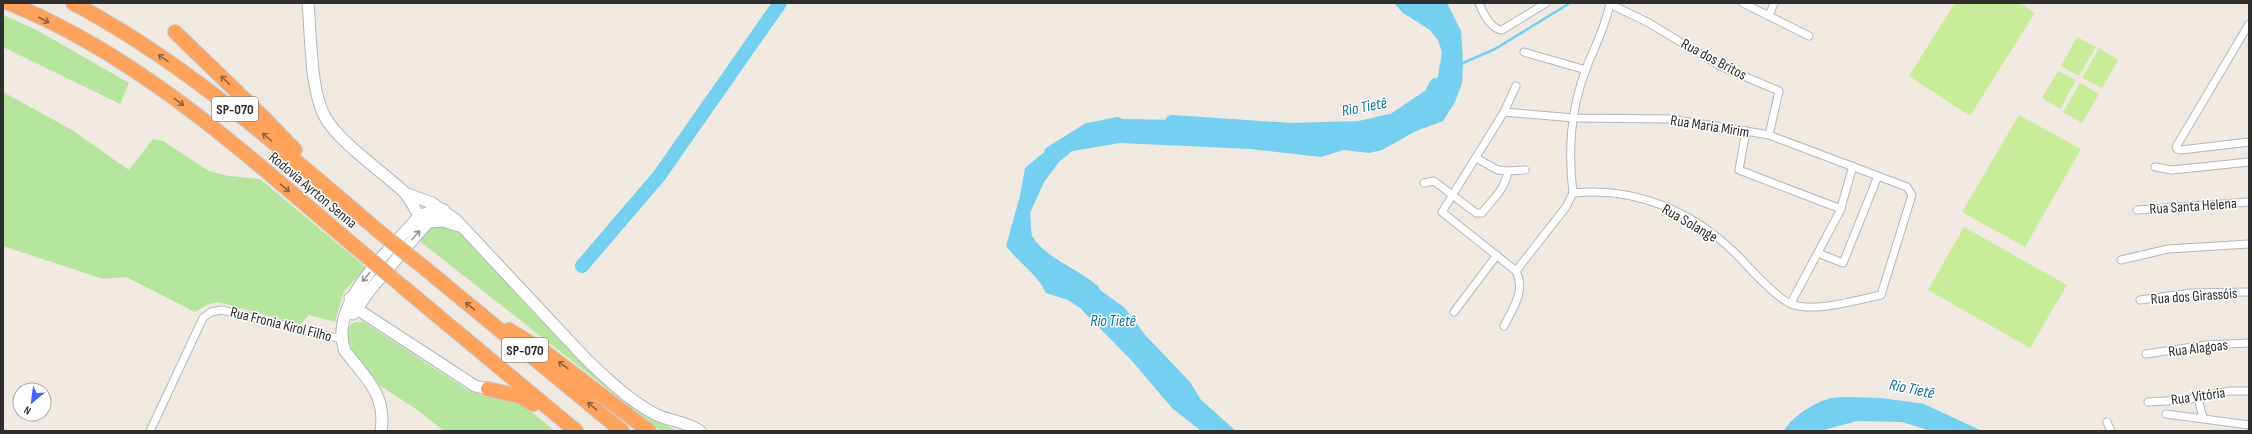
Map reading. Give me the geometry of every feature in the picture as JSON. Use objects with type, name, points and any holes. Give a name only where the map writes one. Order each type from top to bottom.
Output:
[{"type":"highway","name":"Rodovia Ayrton Senna","points":[[9,3],[81,39],[160,88],[201,118],[576,431]]},
{"type":"highway","name":"Rodovia Ayrton Senna","points":[[74,3],[126,32],[236,110],[382,234],[622,431]]},
{"type":"highway","points":[[175,32],[266,120],[300,156],[318,180]]},
{"type":"highway","points":[[491,322],[517,333],[545,352],[649,431]]},
{"type":"highway","points":[[488,389],[495,387],[501,378],[497,366]]},
{"type":"highway","points":[[488,389],[519,396],[566,431]]},
{"type":"street","points":[[308,3],[319,101],[325,116],[346,141],[407,194],[423,219]]},
{"type":"street","points":[[1479,3],[1490,21],[1497,29],[1502,30],[1546,3]]},
{"type":"street","points":[[1516,271],[1566,207],[1573,193],[1570,168],[1574,118],[1580,88],[1610,3]]},
{"type":"street","name":"Rua dos Britos","points":[[1610,3],[1649,23],[1720,66],[1778,92],[1769,135]]},
{"type":"street","points":[[1743,3],[1809,36]]},
{"type":"street","points":[[1769,16],[1774,3]]},
{"type":"street","points":[[2249,24],[2176,148],[2178,150],[2249,142]]},
{"type":"street","points":[[1524,52],[1586,70]]},
{"type":"street","points":[[1504,326],[1520,291],[1521,280],[1516,271],[1442,212],[1504,112],[1516,86]]},
{"type":"street","name":"Rua Maria Mirim","points":[[1504,112],[1574,118],[1671,119],[1769,135],[1908,187],[1912,195],[1881,295],[1827,306],[1793,305],[1790,303]]},
{"type":"street","points":[[1746,131],[1739,170],[1841,209]]},
{"type":"street","points":[[1476,158],[1498,170],[1525,170]]},
{"type":"street","points":[[2156,167],[2172,170],[2249,162]]},
{"type":"street","points":[[1790,303],[1841,209],[1853,166]]},
{"type":"street","points":[[1424,183],[1434,182],[1476,213],[1482,213],[1507,180],[1508,171]]},
{"type":"street","points":[[1818,253],[1843,263],[1878,176]]},
{"type":"street","name":"Rua Solange","points":[[1573,193],[1620,193],[1661,205],[1685,216],[1725,243],[1764,283],[1790,303]]},
{"type":"street","points":[[407,194],[422,198],[444,210],[465,229],[586,359],[603,375],[658,415],[690,424],[700,431]]},
{"type":"street","name":"Rua Santa Helena","points":[[2137,210],[2249,202]]},
{"type":"street","points":[[381,431],[383,416],[380,402],[375,390],[345,350],[342,339],[345,313],[350,298],[360,284],[429,212],[444,210]]},
{"type":"street","points":[[423,219],[452,222],[465,229]]},
{"type":"street","points":[[344,325],[423,219]]},
{"type":"street","points":[[2121,260],[2168,249],[2249,244]]},
{"type":"street","points":[[1454,312],[1496,255]]},
{"type":"street","points":[[370,290],[369,304],[372,314],[378,323]]},
{"type":"street","name":"Rua dos Girassóis","points":[[2140,300],[2190,294],[2249,292]]},
{"type":"street","points":[[350,298],[352,305],[378,323],[475,386],[488,389]]},
{"type":"street","name":"Rua Fronia Kirol Filho","points":[[150,431],[203,318],[211,312],[221,310],[342,339]]},
{"type":"street","name":"Rua Alagoas","points":[[2146,354],[2206,345],[2249,342]]},
{"type":"street","name":"Rua Vitória","points":[[2148,402],[2198,398],[2230,391],[2249,391]]},
{"type":"street","points":[[2198,398],[2203,418]]},
{"type":"street","points":[[2166,414],[2249,425]]},
{"type":"street","points":[[2107,422],[2111,431]]},
{"type":"green space","points":[[1955,3],[2020,3],[2035,13],[1970,116],[1909,76]]},
{"type":"green space","points":[[3,15],[35,29],[129,83],[120,104],[3,47]]},
{"type":"green space","points":[[2077,37],[2096,47],[2079,76],[2061,66]]},
{"type":"green space","points":[[2099,48],[2118,60],[2102,88],[2082,78]]},
{"type":"green space","points":[[2058,71],[2076,80],[2060,109],[2042,98]]},
{"type":"green space","points":[[2080,83],[2099,94],[2082,123],[2063,112]]},
{"type":"green space","points":[[3,92],[72,130],[129,170],[153,139],[163,141],[209,171],[229,176],[260,179],[367,268],[344,291],[335,322],[309,315],[300,324],[218,302],[209,304],[195,312],[126,277],[103,279],[3,246]]},
{"type":"green space","points":[[2019,115],[2081,149],[2025,247],[1962,212]]},
{"type":"green space","points":[[444,225],[457,231],[471,244],[588,368],[645,414],[677,431],[661,431],[417,239],[431,227]]},
{"type":"green space","points":[[1964,227],[2067,285],[2030,348],[1928,290]]},
{"type":"green space","points":[[356,322],[364,322],[466,389],[487,397],[509,398],[523,405],[555,431],[444,431],[419,411],[379,385],[348,344],[347,330],[351,324]]},
{"type":"water","name":"Rio Tietê","points":[[1394,3],[1447,3],[1461,31],[1463,63],[1462,83],[1455,102],[1443,121],[1416,131],[1382,150],[1369,153],[1344,150],[1321,157],[1251,149],[1120,143],[1072,151],[1059,162],[1044,182],[1030,213],[1033,251],[1043,267],[1063,276],[1089,282],[1125,308],[1146,336],[1190,382],[1201,400],[1236,431],[1201,431],[1172,408],[1132,361],[1080,308],[1068,300],[1046,293],[1033,274],[1006,246],[1020,196],[1025,168],[1043,153],[1120,119],[1183,120],[1200,128],[1235,128],[1282,136],[1395,126],[1411,116],[1422,106],[1438,76],[1442,52],[1438,40],[1430,30],[1403,13]]},
{"type":"water","name":"Rio Tietê","points":[[1844,397],[1882,398],[1924,404],[1982,431],[1931,431],[1902,422],[1857,421],[1820,431],[1784,431],[1792,420],[1798,415],[1819,402],[1832,398]]},
{"type":"waterway","points":[[582,266],[659,176],[780,3]]},
{"type":"waterway","points":[[1463,63],[1495,49],[1570,3]]},
{"type":"waterway","name":"Rio Tietê","points":[[1172,122],[1291,130],[1359,128],[1394,120],[1431,95],[1436,85]]},
{"type":"waterway","name":"Rio Tietê","points":[[1051,153],[1088,130],[1117,124]]},
{"type":"waterway","name":"Rio Tietê","points":[[1023,233],[1035,252],[1093,291]]}]
